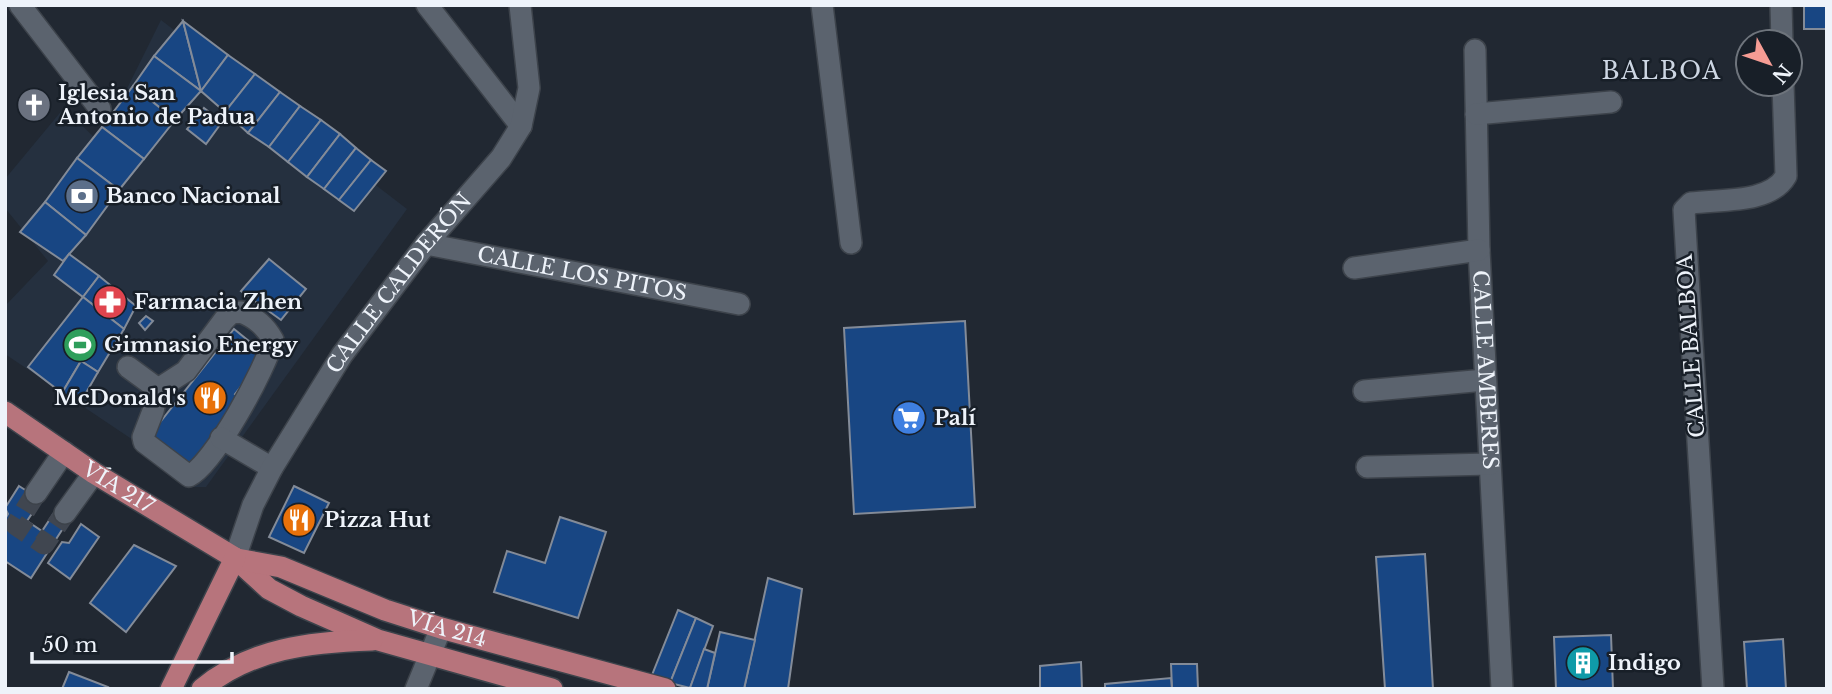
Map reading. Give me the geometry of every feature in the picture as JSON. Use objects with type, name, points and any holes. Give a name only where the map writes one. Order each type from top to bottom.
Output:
[{"type":"main road","name":"VÍA 217","points":[[5,412],[94,473],[235,558]]},
{"type":"main road","name":"VÍA 214","points":[[235,558],[281,567],[385,610],[442,628],[665,689]]},
{"type":"main road","name":"VÍA 214","points":[[235,558],[269,589],[378,640],[552,689]]},
{"type":"main road","points":[[171,689],[235,558]]},
{"type":"main road","points":[[202,689],[242,663],[274,651],[321,642],[378,640]]},
{"type":"street","points":[[20,5],[100,108]]},
{"type":"street","points":[[427,5],[520,126]]},
{"type":"street","name":"CALLE CALDERÓN","points":[[235,558],[253,505],[272,468],[342,355],[426,244],[501,158],[520,126],[528,88],[520,5]]},
{"type":"street","points":[[822,5],[851,243]]},
{"type":"street","points":[[1781,5],[1782,28]]},
{"type":"street","name":"CALLE AMBERES","points":[[1475,50],[1479,250],[1502,689]]},
{"type":"street","name":"CALLE BALBOA","points":[[1713,689],[1684,210],[1691,203],[1768,194],[1779,188],[1786,176],[1783,98]]},
{"type":"street","points":[[1476,114],[1611,102]]},
{"type":"street","name":"CALLE LOS PITOS","points":[[426,244],[739,304]]},
{"type":"street","points":[[1354,268],[1479,250]]},
{"type":"street","points":[[241,312],[252,316],[273,340],[269,357],[254,379],[248,399],[220,438],[208,459],[189,476],[144,442],[143,437],[158,389],[186,371],[231,313],[241,312]]},
{"type":"street","points":[[128,367],[158,389]]},
{"type":"street","points":[[1364,391],[1485,380]]},
{"type":"street","points":[[220,438],[272,468]]},
{"type":"street","points":[[36,493],[64,452]]},
{"type":"street","points":[[1367,467],[1490,464]]},
{"type":"street","points":[[65,513],[94,473]]},
{"type":"street","points":[[416,689],[442,628]]},
{"type":"shaded area","points":[[161,20],[407,209],[206,487],[195,487],[139,444],[5,354],[5,306],[48,261],[5,208],[5,179],[64,108],[100,143]]},
{"type":"building","points":[[1804,5],[1827,5],[1827,29],[1804,28]]},
{"type":"building","points":[[183,21],[201,91],[154,56]]},
{"type":"building","points":[[183,21],[228,55],[201,91]]},
{"type":"building","points":[[228,55],[255,74],[225,112],[201,91]]},
{"type":"building","points":[[154,56],[201,91],[175,120],[133,86]]},
{"type":"building","points":[[255,74],[280,92],[248,133],[225,112]]},
{"type":"building","points":[[133,86],[175,120],[144,159],[102,127]]},
{"type":"building","points":[[280,92],[300,106],[269,147],[248,133]]},
{"type":"building","points":[[300,106],[321,120],[288,162],[269,147]]},
{"type":"building","points":[[204,108],[222,122],[206,144],[187,129]]},
{"type":"building","points":[[321,120],[340,134],[307,177],[288,162]]},
{"type":"building","points":[[102,127],[144,159],[119,190],[77,158]]},
{"type":"building","points":[[340,134],[356,148],[324,189],[307,177]]},
{"type":"building","points":[[356,148],[371,160],[339,200],[324,189]]},
{"type":"building","name":"Banco Nacional","points":[[77,158],[119,190],[86,235],[45,202]]},
{"type":"building","points":[[371,160],[386,171],[354,211],[339,200]]},
{"type":"building","points":[[45,202],[86,235],[63,261],[20,232]]},
{"type":"building","points":[[69,254],[99,276],[83,297],[54,275]]},
{"type":"building","points":[[269,259],[306,289],[281,320],[241,291]]},
{"type":"building","name":"Farmacia Zhen","points":[[99,276],[136,306],[124,329],[83,297]]},
{"type":"building","name":"Gimnasio Energy","points":[[83,297],[124,329],[98,372],[81,361],[62,393],[28,367]]},
{"type":"building","points":[[146,316],[153,321],[145,330],[139,323]]},
{"type":"building","name":"Palí","points":[[965,321],[975,507],[854,514],[844,328]]},
{"type":"building","name":"McDonald's","points":[[234,329],[266,355],[235,394],[245,402],[189,473],[146,440]]},
{"type":"building","points":[[81,361],[98,372],[79,405],[62,393]]},
{"type":"building","points":[[19,486],[41,500],[27,521],[42,531],[56,510],[69,519],[31,578],[5,561],[5,519],[8,514],[5,508]]},
{"type":"building","name":"Pizza Hut","points":[[294,486],[329,503],[304,553],[269,537]]},
{"type":"building","points":[[560,517],[606,532],[578,618],[494,592],[507,551],[545,563]]},
{"type":"building","points":[[81,524],[99,537],[70,579],[48,563],[62,542],[69,543]]},
{"type":"building","points":[[134,545],[176,566],[126,632],[90,603]]},
{"type":"building","points":[[1425,554],[1433,689],[1385,689],[1376,557]]},
{"type":"building","points":[[768,578],[802,589],[788,689],[744,689]]},
{"type":"building","points":[[678,610],[696,618],[670,683],[652,675]]},
{"type":"building","points":[[696,618],[713,626],[690,688],[670,683]]},
{"type":"building","points":[[720,632],[755,640],[744,689],[707,689]]},
{"type":"building","name":"Indigo","points":[[1611,635],[1613,689],[1556,689],[1554,637]]},
{"type":"building","points":[[1783,639],[1786,689],[1747,689],[1744,642]]},
{"type":"building","points":[[704,649],[715,653],[707,689],[690,688]]},
{"type":"building","points":[[1081,662],[1082,689],[1040,689],[1040,666]]},
{"type":"building","points":[[1171,664],[1197,664],[1198,689],[1172,689]]},
{"type":"building","points":[[69,672],[108,687],[62,689]]},
{"type":"building","points":[[1171,678],[1172,689],[1105,689],[1105,684]]},
{"type":"tunnel","points":[[36,493],[16,525],[44,544],[65,513]]},
{"type":"place","name":"Iglesia San Antonio de Padua","points":[[34,105]]},
{"type":"place","name":"Banco Nacional","points":[[82,196]]},
{"type":"place","name":"Farmacia Zhen","points":[[110,302]]},
{"type":"place","name":"Gimnasio Energy","points":[[80,345]]},
{"type":"place","name":"McDonald's","points":[[210,398]]},
{"type":"place","name":"Palí","points":[[909,418]]},
{"type":"place","name":"Pizza Hut","points":[[299,520]]},
{"type":"place","name":"Indigo","points":[[1583,663]]},
{"type":"district","name":"BALBOA","points":[[1662,71]]}]
